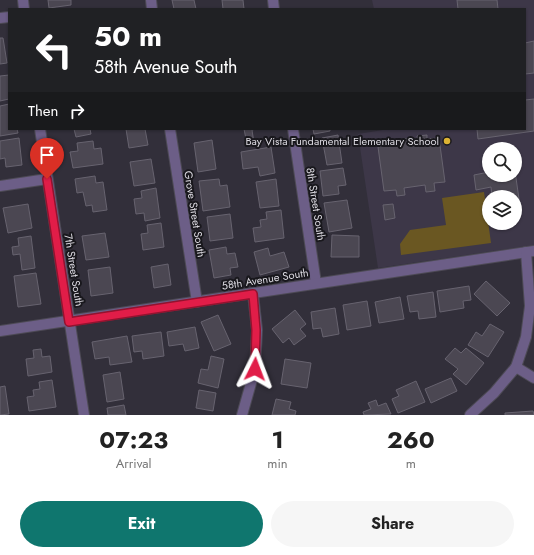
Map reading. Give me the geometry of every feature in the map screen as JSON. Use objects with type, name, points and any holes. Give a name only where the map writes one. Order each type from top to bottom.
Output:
[{"type":"street","name":"7th Street South","points":[[40,130],[84,415]]},
{"type":"street","name":"Grove Street South","points":[[170,130],[197,302]]},
{"type":"street","name":"8th Street South","points":[[292,130],[316,283]]},
{"type":"street","points":[[0,186],[47,179]]},
{"type":"street","points":[[470,415],[494,393],[516,367],[526,337],[530,306],[530,251]]},
{"type":"street","name":"58th Avenue South","points":[[0,331],[69,322],[530,251]]},
{"type":"street","points":[[242,415],[255,369],[256,330],[253,294]]},
{"type":"street","points":[[516,367],[534,378]]},
{"type":"shaded area","name":"Bay Vista Fundamental Elementary School","points":[[372,0],[534,0],[534,245],[378,268],[358,134],[383,130],[526,130],[526,8],[374,8]]},
{"type":"shaded area","points":[[482,192],[482,230],[489,230],[491,243],[401,255],[400,244],[410,230],[446,225],[442,198]]},
{"type":"building","points":[[48,0],[71,0],[71,5],[49,8]]},
{"type":"building","points":[[172,0],[194,0],[196,8],[174,8]]},
{"type":"building","points":[[222,0],[243,0],[244,8],[223,8]]},
{"type":"building","points":[[457,0],[497,0],[498,8],[458,8]]},
{"type":"building","points":[[0,38],[3,38],[7,63],[0,64]]},
{"type":"building","points":[[534,41],[534,73],[526,74],[526,43]]},
{"type":"building","points":[[8,75],[8,99],[0,101],[0,76]]},
{"type":"building","points":[[534,99],[534,131],[478,139],[477,130],[526,130],[526,100]]},
{"type":"building","points":[[8,104],[8,130],[17,130],[18,133],[0,136],[0,106]]},
{"type":"building","points":[[74,130],[90,130],[91,134],[76,137]]},
{"type":"building","points":[[126,130],[145,130],[148,145],[129,148]]},
{"type":"building","points":[[244,130],[252,130],[254,143],[247,144]]},
{"type":"building","points":[[313,130],[330,130],[330,131],[314,134]]},
{"type":"building","points":[[338,135],[342,163],[327,165],[322,138]]},
{"type":"building","points":[[427,135],[427,139],[439,138],[445,182],[434,183],[435,191],[426,192],[425,185],[404,188],[405,195],[397,196],[396,190],[384,191],[378,147],[388,145],[387,141],[397,140],[397,144],[404,143],[404,139],[411,138],[412,142],[418,141],[417,136]]},
{"type":"building","points":[[19,138],[22,165],[6,167],[5,158],[0,159],[0,141]]},
{"type":"building","points":[[212,140],[216,169],[198,172],[194,143]]},
{"type":"building","points":[[93,141],[94,149],[101,148],[103,164],[73,168],[70,152],[78,151],[77,143]]},
{"type":"building","points":[[271,147],[275,173],[260,176],[258,167],[243,169],[241,152]]},
{"type":"building","points":[[151,159],[155,183],[134,186],[130,162]]},
{"type":"building","points":[[343,168],[346,185],[338,186],[339,194],[323,196],[320,171]]},
{"type":"building","points":[[482,173],[482,182],[517,182],[518,190],[491,190],[491,187],[476,190],[474,175]]},
{"type":"building","points":[[95,176],[96,183],[103,182],[107,210],[93,212],[92,205],[86,206],[83,192],[77,193],[75,179]]},
{"type":"building","points":[[219,179],[220,186],[227,185],[230,207],[203,211],[199,181]]},
{"type":"building","points":[[276,179],[279,206],[260,208],[256,182]]},
{"type":"building","points":[[156,188],[160,218],[145,221],[144,213],[136,214],[134,199],[142,198],[141,191]]},
{"type":"building","points":[[347,200],[352,228],[329,232],[324,203]]},
{"type":"building","points":[[28,204],[32,228],[8,233],[3,208]]},
{"type":"building","points":[[393,204],[395,218],[385,220],[383,205]]},
{"type":"building","points":[[281,210],[284,238],[255,242],[253,228],[261,227],[260,220],[267,219],[266,212]]},
{"type":"building","points":[[230,214],[233,238],[210,241],[207,217]]},
{"type":"building","points":[[161,223],[164,247],[143,250],[141,234],[148,233],[147,225]]},
{"type":"building","points":[[105,233],[109,257],[86,260],[82,236]]},
{"type":"building","points":[[332,235],[359,236],[359,257],[331,257]]},
{"type":"building","points":[[31,236],[35,268],[22,270],[20,254],[13,255],[12,247],[19,246],[18,238]]},
{"type":"building","points":[[226,247],[227,254],[235,253],[238,267],[230,268],[231,275],[214,278],[209,250]]},
{"type":"building","points":[[268,248],[270,256],[284,252],[289,267],[260,275],[254,252]]},
{"type":"building","points":[[168,264],[171,285],[154,288],[151,267]]},
{"type":"building","points":[[110,267],[113,293],[91,296],[88,270]]},
{"type":"building","points":[[36,273],[41,304],[18,307],[14,276]]},
{"type":"building","points":[[486,281],[510,303],[497,316],[474,294]]},
{"type":"building","points":[[469,286],[471,300],[463,301],[464,308],[440,312],[437,291]]},
{"type":"building","points":[[433,292],[436,317],[419,319],[418,311],[410,312],[407,296]]},
{"type":"building","points":[[400,297],[404,319],[379,323],[375,302]]},
{"type":"building","points":[[367,301],[371,326],[347,330],[343,305]]},
{"type":"building","points":[[335,308],[339,334],[323,337],[321,328],[313,329],[311,312]]},
{"type":"building","points":[[295,310],[306,324],[300,329],[306,336],[294,345],[289,338],[283,343],[272,329]]},
{"type":"building","points":[[218,315],[231,344],[214,351],[201,322]]},
{"type":"building","points":[[490,324],[504,332],[488,357],[468,345],[476,332],[482,336]]},
{"type":"building","points":[[195,327],[199,348],[185,351],[183,344],[169,346],[167,332]]},
{"type":"building","points":[[161,332],[164,356],[143,359],[142,351],[134,352],[132,336]]},
{"type":"building","points":[[127,336],[132,362],[110,365],[109,357],[95,359],[92,342]]},
{"type":"building","points":[[455,348],[461,353],[466,348],[484,363],[466,385],[453,374],[458,369],[445,359]]},
{"type":"building","points":[[41,349],[42,357],[50,356],[52,372],[28,376],[26,359],[34,358],[33,350]]},
{"type":"building","points":[[211,356],[224,359],[218,388],[198,383],[201,369],[208,370]]},
{"type":"building","points":[[285,359],[311,363],[307,388],[281,384]]},
{"type":"building","points":[[120,372],[124,399],[107,402],[103,375]]},
{"type":"building","points":[[451,378],[457,391],[431,403],[425,389]]},
{"type":"building","points":[[52,380],[56,407],[29,411],[27,397],[34,396],[33,390],[40,389],[39,382]]},
{"type":"building","points":[[416,381],[425,402],[398,413],[392,399],[399,396],[396,390]]},
{"type":"building","points":[[5,386],[9,414],[0,415],[0,387]]},
{"type":"building","points":[[199,390],[216,393],[213,411],[196,408]]},
{"type":"building","points":[[276,399],[291,402],[289,409],[296,411],[295,415],[272,415]]},
{"type":"building","points":[[376,400],[378,406],[386,403],[391,414],[364,415],[363,412],[371,409],[368,403]]},
{"type":"building","points":[[124,405],[126,415],[108,415],[107,408]]},
{"type":"building","points":[[533,411],[534,415],[505,415],[505,413]]},
{"type":"place","name":"Bay Vista Fundamental Elementary School","points":[[447,141]]},
{"type":"route","points":[[47,179],[69,322],[253,294],[256,330],[255,369]]}]
